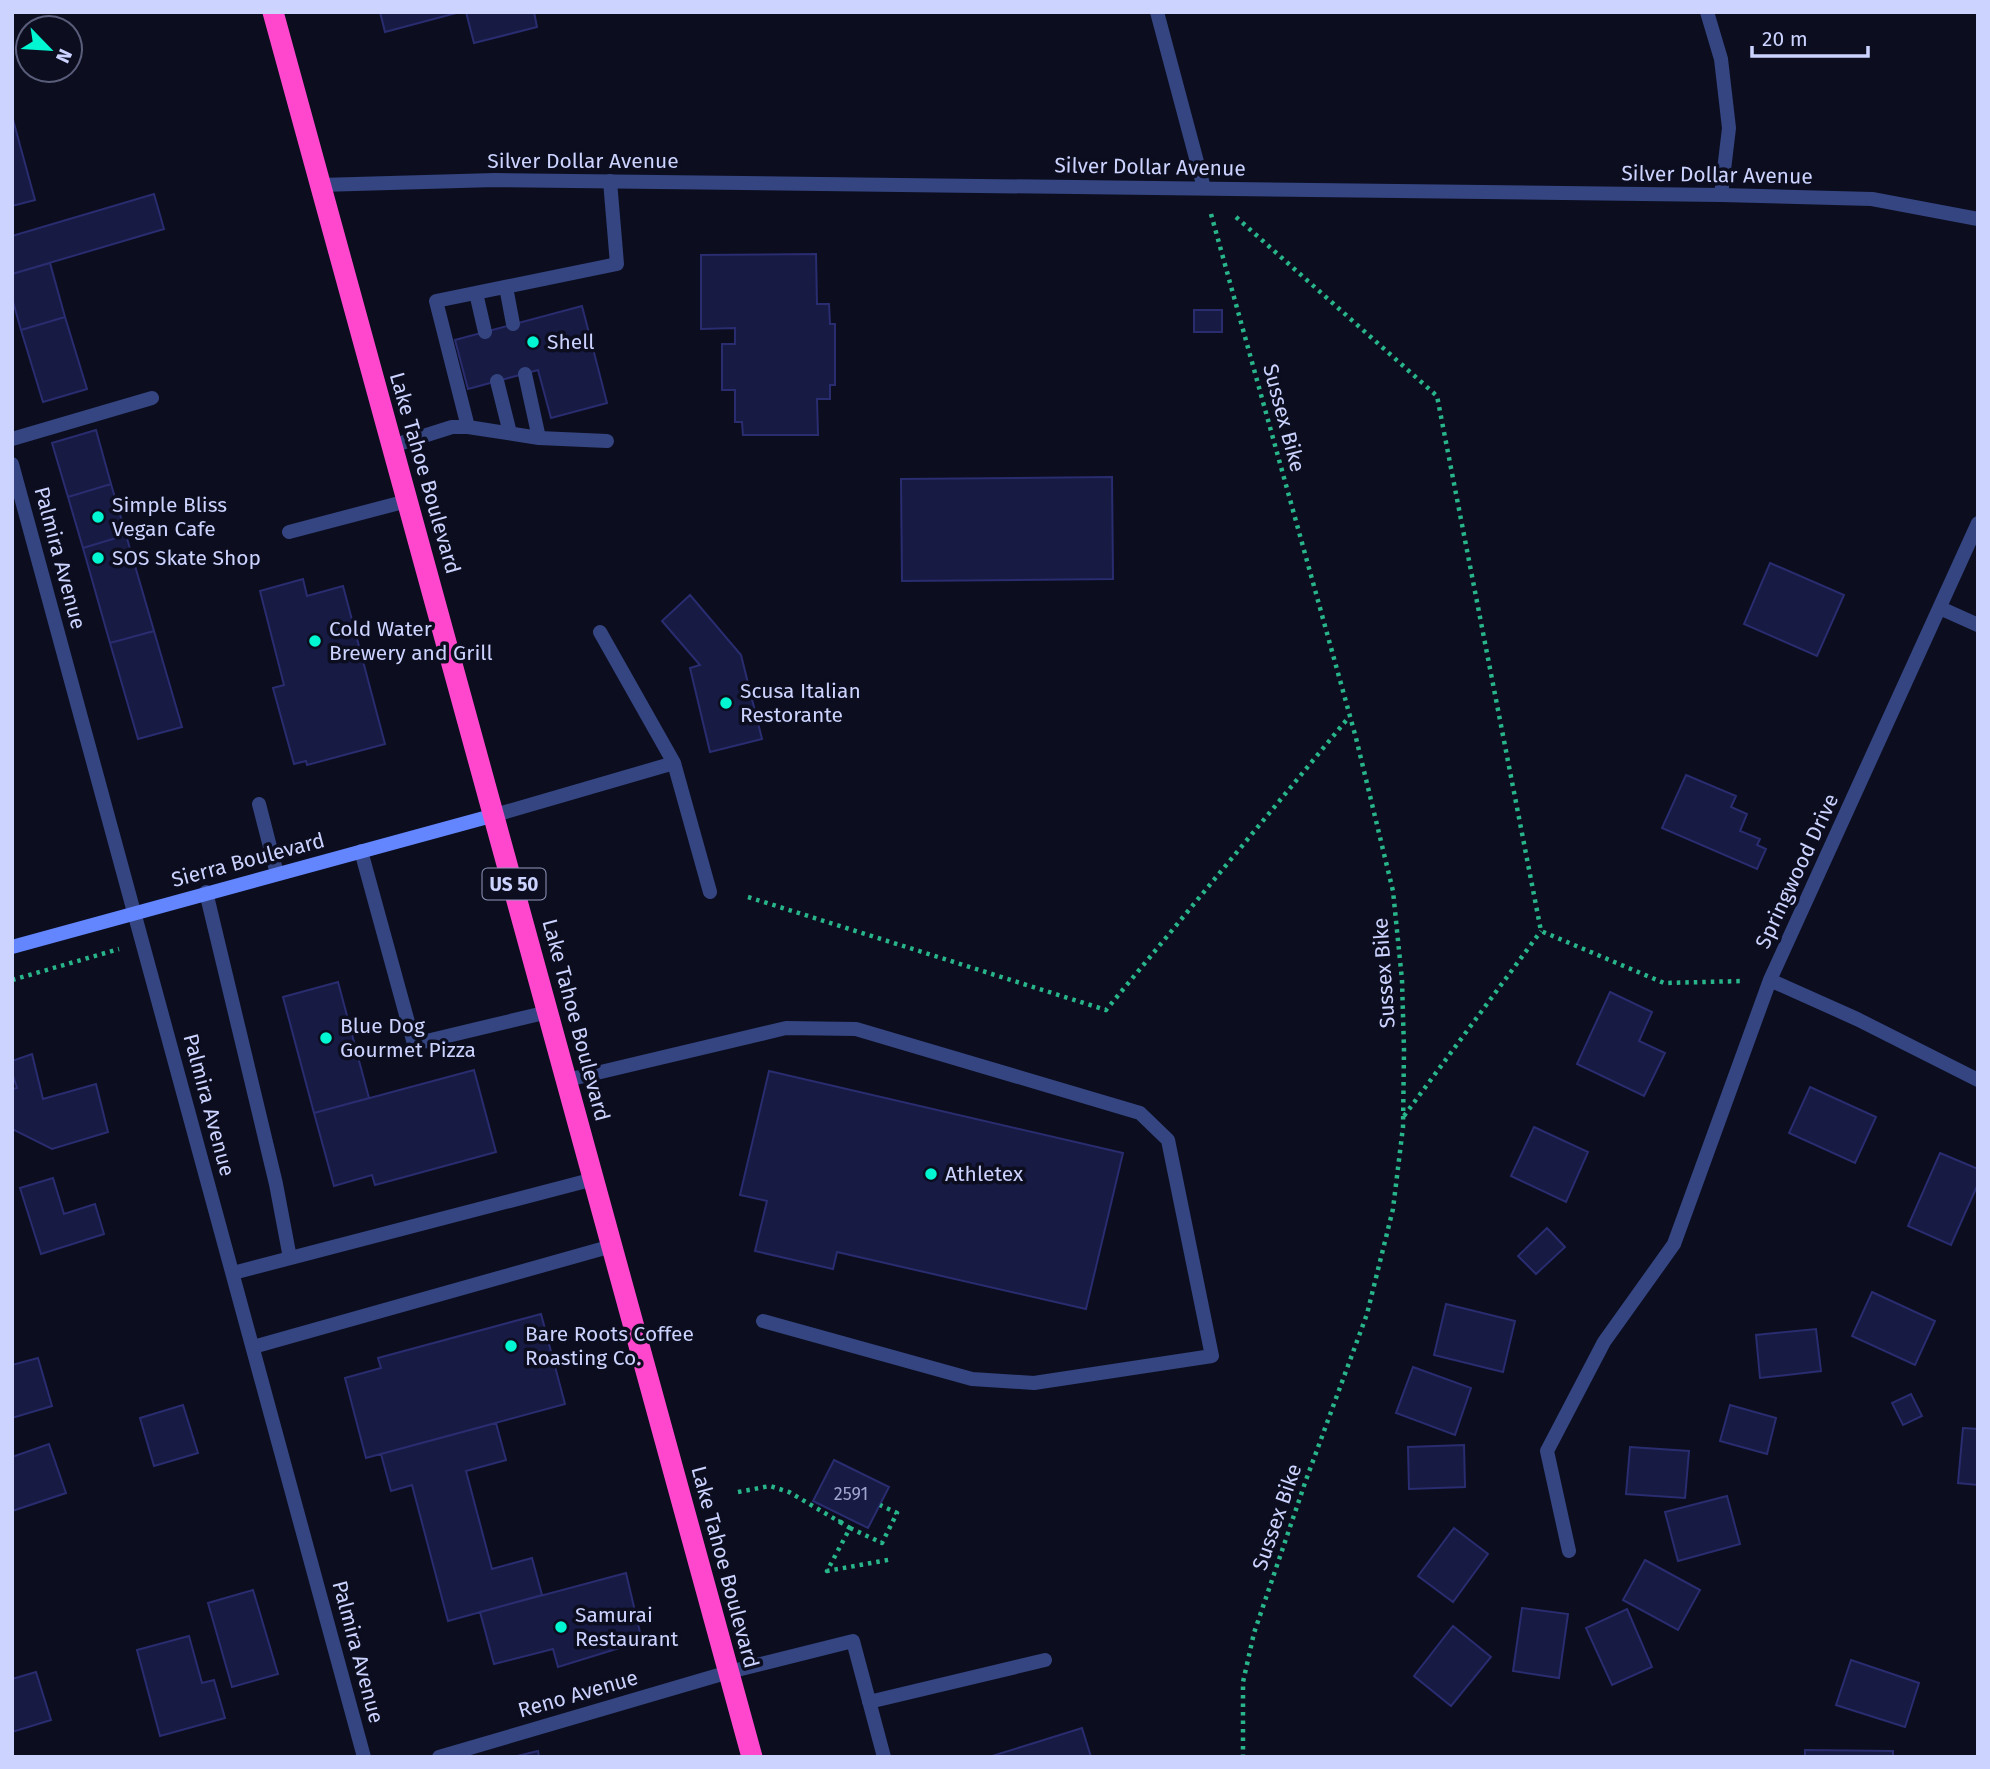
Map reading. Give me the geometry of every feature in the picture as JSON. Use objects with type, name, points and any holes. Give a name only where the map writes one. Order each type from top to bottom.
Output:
[{"type":"highway","name":"Lake Tahoe Boulevard","points":[[273,12],[752,1757]]},
{"type":"street","points":[[1157,12],[1204,188]]},
{"type":"street","points":[[1707,12],[1721,59],[1729,128],[1721,195]]},
{"type":"street","name":"Silver Dollar Avenue","points":[[320,186],[495,180],[1721,195],[1872,199],[1978,219]]},
{"type":"street","points":[[468,427],[436,301],[617,264],[610,181]]},
{"type":"street","points":[[506,287],[513,324]]},
{"type":"street","points":[[476,293],[485,332]]},
{"type":"street","points":[[525,374],[539,438]]},
{"type":"street","points":[[497,381],[510,433]]},
{"type":"street","points":[[12,439],[152,398]]},
{"type":"street","points":[[392,446],[452,428],[468,427],[539,438],[607,441]]},
{"type":"street","name":"Palmira Avenue","points":[[12,464],[364,1757]]},
{"type":"street","points":[[289,532],[407,501]]},
{"type":"street","name":"Springwood Drive","points":[[1569,1551],[1547,1451],[1604,1342],[1674,1244],[1770,980],[1978,523]]},
{"type":"street","points":[[1940,608],[1978,625]]},
{"type":"street","points":[[600,632],[674,763],[710,892]]},
{"type":"street","points":[[495,815],[674,763]]},
{"type":"street","points":[[259,804],[277,874]]},
{"type":"street","name":"Sierra Boulevard","points":[[12,947],[495,815]]},
{"type":"street","points":[[361,851],[414,1044],[548,1012]]},
{"type":"street","points":[[206,892],[276,1184],[290,1258]]},
{"type":"street","points":[[1770,980],[1857,1019],[1978,1080]]},
{"type":"street","points":[[567,1080],[786,1028],[856,1029],[1140,1113],[1168,1140],[1212,1356],[1034,1383],[972,1378],[763,1321]]},
{"type":"street","points":[[233,1273],[594,1179]]},
{"type":"street","points":[[253,1347],[612,1246]]},
{"type":"street","name":"Reno Avenue","points":[[439,1757],[729,1672],[853,1641],[869,1702]]},
{"type":"street","points":[[884,1757],[869,1702],[1045,1660]]},
{"type":"path","name":"Sussex Bike","points":[[1204,188],[1349,717],[1393,891],[1402,980],[1403,1117],[1393,1209],[1367,1314],[1254,1633],[1243,1682],[1242,1757]]},
{"type":"path","points":[[1204,188],[1437,396],[1541,931],[1403,1117]]},
{"type":"path","points":[[748,897],[1106,1010],[1349,717]]},
{"type":"path","points":[[1541,931],[1664,983],[1770,980]]},
{"type":"path","points":[[12,980],[144,943]]},
{"type":"path","points":[[738,1492],[769,1486],[789,1492],[841,1518],[850,1528],[882,1543],[897,1513],[880,1505]]},
{"type":"path","points":[[850,1528],[827,1571],[893,1559]]},
{"type":"building","points":[[380,12],[460,12],[385,32]]},
{"type":"building","points":[[466,12],[534,12],[537,27],[474,43]]},
{"type":"building","points":[[12,116],[35,200],[12,206]]},
{"type":"building","points":[[154,194],[164,229],[12,274],[12,236]]},
{"type":"building","points":[[816,254],[817,304],[829,304],[830,324],[835,324],[835,385],[830,385],[830,399],[817,399],[818,435],[743,435],[742,422],[735,422],[735,390],[722,390],[722,344],[735,344],[735,328],[701,329],[701,255]]},
{"type":"building","points":[[50,263],[65,317],[21,330],[12,298],[12,274]]},
{"type":"building","points":[[582,306],[607,403],[551,418],[538,370],[468,389],[455,340]]},
{"type":"building","points":[[1194,310],[1222,310],[1222,332],[1194,332]]},
{"type":"building","points":[[65,317],[87,389],[43,402],[21,330]]},
{"type":"building","points":[[96,430],[111,484],[68,497],[52,443]]},
{"type":"building","points":[[1112,477],[1113,579],[902,581],[901,479]]},
{"type":"building","points":[[111,484],[126,535],[83,548],[68,497]]},
{"type":"building","points":[[126,535],[154,631],[110,643],[83,548]]},
{"type":"building","points":[[1770,563],[1844,595],[1817,656],[1744,624]]},
{"type":"building","name":"Cold Water Brewery and Grill","points":[[303,579],[307,596],[343,586],[385,744],[307,765],[306,761],[294,764],[273,688],[284,685],[260,591]]},
{"type":"building","name":"Scusa Italian Restorante","points":[[690,595],[741,655],[762,739],[710,752],[690,668],[700,665],[662,621]]},
{"type":"building","points":[[154,631],[182,727],[138,739],[110,643]]},
{"type":"building","points":[[1686,775],[1736,796],[1731,807],[1747,814],[1740,831],[1760,839],[1757,845],[1766,849],[1757,869],[1662,828]]},
{"type":"building","points":[[338,982],[369,1098],[314,1113],[283,997]]},
{"type":"building","points":[[1610,992],[1652,1012],[1639,1041],[1665,1053],[1644,1096],[1577,1064]]},
{"type":"building","points":[[32,1054],[43,1099],[96,1084],[108,1132],[52,1149],[12,1129],[12,1089],[17,1088],[12,1073],[12,1061]]},
{"type":"building","points":[[474,1070],[496,1152],[375,1185],[372,1175],[334,1186],[314,1113]]},
{"type":"building","name":"Athletex","points":[[769,1071],[1123,1153],[1086,1309],[837,1252],[833,1269],[755,1251],[767,1201],[740,1195]]},
{"type":"building","points":[[1810,1087],[1876,1117],[1855,1163],[1789,1133]]},
{"type":"building","points":[[1534,1127],[1588,1152],[1566,1202],[1511,1176]]},
{"type":"building","points":[[1940,1153],[1978,1169],[1978,1184],[1951,1245],[1908,1226]]},
{"type":"building","points":[[53,1178],[64,1214],[95,1204],[104,1234],[41,1254],[20,1188]]},
{"type":"building","points":[[1547,1228],[1565,1247],[1536,1274],[1518,1256]]},
{"type":"building","points":[[1872,1292],[1935,1321],[1915,1365],[1852,1336]]},
{"type":"building","points":[[1446,1304],[1515,1321],[1503,1372],[1434,1355]]},
{"type":"building","points":[[541,1314],[565,1404],[366,1458],[345,1378],[381,1368],[378,1358]]},
{"type":"building","points":[[1816,1329],[1821,1371],[1760,1378],[1756,1335]]},
{"type":"building","points":[[38,1358],[52,1406],[12,1418],[12,1365]]},
{"type":"building","points":[[1413,1367],[1471,1388],[1455,1435],[1396,1413]]},
{"type":"building","points":[[1911,1394],[1922,1416],[1903,1425],[1892,1403]]},
{"type":"building","points":[[183,1405],[198,1453],[154,1466],[140,1418]]},
{"type":"building","points":[[1730,1405],[1776,1418],[1767,1454],[1720,1441]]},
{"type":"building","points":[[496,1423],[506,1460],[466,1471],[492,1569],[532,1558],[542,1595],[448,1621],[412,1485],[391,1491],[381,1454]]},
{"type":"building","points":[[1963,1428],[1978,1429],[1978,1485],[1958,1483]]},
{"type":"building","points":[[49,1444],[66,1493],[12,1511],[12,1457]]},
{"type":"building","points":[[1464,1445],[1465,1487],[1409,1489],[1408,1447]]},
{"type":"building","points":[[1630,1447],[1689,1451],[1685,1498],[1626,1494]]},
{"type":"building","points":[[834,1460],[889,1487],[868,1528],[813,1501]]},
{"type":"building","points":[[1727,1496],[1740,1544],[1678,1561],[1665,1512]]},
{"type":"building","points":[[1454,1528],[1488,1554],[1453,1602],[1418,1576]]},
{"type":"building","points":[[1645,1560],[1700,1590],[1678,1630],[1623,1600]]},
{"type":"building","name":"Samurai Restaurant","points":[[626,1573],[642,1641],[558,1667],[553,1649],[494,1664],[480,1612]]},
{"type":"building","points":[[253,1590],[278,1674],[232,1687],[208,1603]]},
{"type":"building","points":[[1522,1608],[1568,1614],[1559,1678],[1513,1671]]},
{"type":"building","points":[[1627,1609],[1652,1667],[1612,1685],[1586,1628]]},
{"type":"building","points":[[1453,1626],[1491,1657],[1451,1706],[1414,1676]]},
{"type":"building","points":[[189,1636],[202,1683],[214,1680],[225,1718],[160,1736],[137,1650]]},
{"type":"building","points":[[1851,1660],[1919,1683],[1905,1727],[1836,1705]]},
{"type":"building","points":[[36,1672],[51,1720],[12,1732],[12,1679]]},
{"type":"building","points":[[1082,1728],[1091,1757],[989,1757]]},
{"type":"building","points":[[1805,1750],[1893,1751],[1893,1757],[1805,1757]]},
{"type":"building","points":[[538,1751],[539,1757],[513,1757]]},
{"type":"place","name":"Shell","points":[[533,342]]},
{"type":"place","name":"Simple Bliss Vegan Cafe","points":[[98,517]]},
{"type":"place","name":"SOS Skate Shop","points":[[98,558]]},
{"type":"place","name":"Cold Water Brewery and Grill","points":[[315,641]]},
{"type":"place","name":"Scusa Italian Restorante","points":[[726,703]]},
{"type":"place","name":"Blue Dog Gourmet Pizza","points":[[326,1038]]},
{"type":"place","name":"Athletex","points":[[931,1174]]},
{"type":"place","name":"Bare Roots Coffee Roasting Co.","points":[[511,1346]]},
{"type":"place","name":"Samurai Restaurant","points":[[561,1627]]}]
